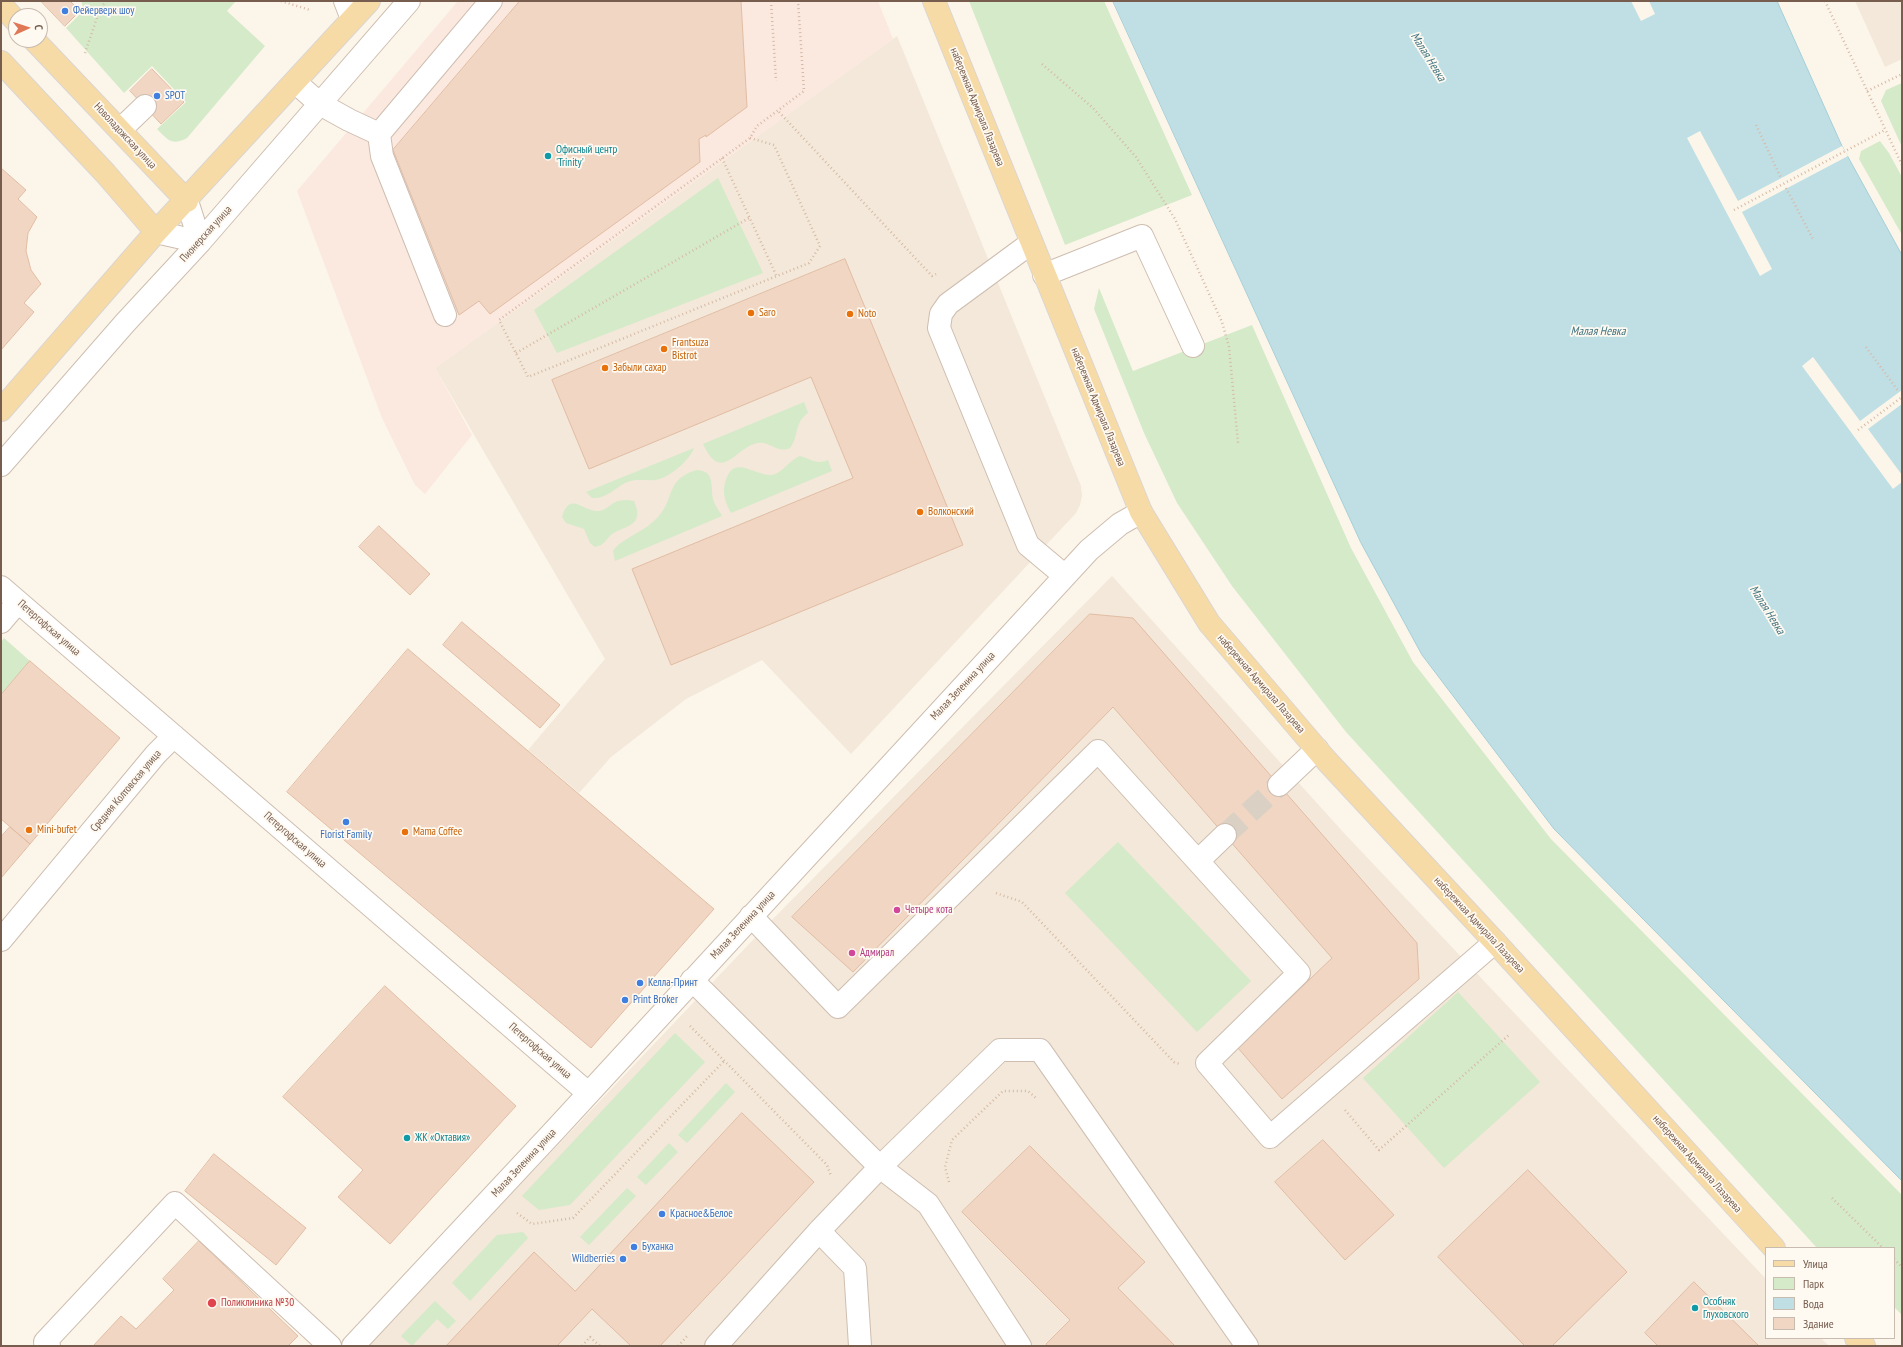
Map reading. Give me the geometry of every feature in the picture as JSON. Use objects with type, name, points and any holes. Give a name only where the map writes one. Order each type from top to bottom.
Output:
[{"type":"main road","points":[[1,410],[156,232],[187,201],[295,82],[348,10],[369,1]]},
{"type":"main road","name":"набережная Адмирала Лазарева","points":[[934,1],[1141,512],[1209,623],[1317,749],[1773,1247]]},
{"type":"main road","points":[[1,5],[8,12]]},
{"type":"main road","name":"Новоладожская улица","points":[[42,48],[187,201]]},
{"type":"main road","points":[[1,62],[106,174],[156,232]]},
{"type":"main road","points":[[1856,1339],[1864,1346]]},
{"type":"street","name":"Пионерская улица","points":[[1,465],[125,323],[200,242],[409,1]]},
{"type":"street","points":[[445,314],[382,156],[379,134],[491,1]]},
{"type":"street","points":[[295,82],[320,104],[379,134]]},
{"type":"street","points":[[120,130],[145,106]]},
{"type":"street","name":"Новоладожская улица","points":[[187,201],[200,242]]},
{"type":"street","points":[[156,232],[200,242]]},
{"type":"street","points":[[1044,275],[1142,236],[1193,346]]},
{"type":"street","points":[[1031,243],[948,304],[941,314],[939,328],[1028,545],[1065,576]]},
{"type":"street","name":"Малая Зеленина улица","points":[[353,1346],[554,1131],[1065,576],[1102,537],[1120,524],[1141,512]]},
{"type":"street","name":"Петергофская улица","points":[[1,587],[588,1093]]},
{"type":"street","points":[[1,622],[18,602]]},
{"type":"street","name":"Средняя Колтовская улица","points":[[3,933],[156,754],[174,736]]},
{"type":"street","points":[[1279,785],[1317,749]]},
{"type":"street","points":[[751,916],[838,1007],[1098,751],[1300,973],[1207,1064],[1270,1137],[1495,942]]},
{"type":"street","points":[[1198,861],[1225,836]]},
{"type":"street","points":[[692,980],[880,1167],[928,1204],[1020,1346]]},
{"type":"street","points":[[716,1346],[819,1231],[880,1167],[1000,1050],[1040,1050],[1247,1346]]},
{"type":"street","points":[[49,1346],[44,1342],[175,1203],[330,1346]]},
{"type":"street","points":[[819,1231],[855,1268],[860,1346]]},
{"type":"street","points":[[1846,1346],[1854,1339]]},
{"type":"path","points":[[83,59],[100,8],[106,1]]},
{"type":"path","points":[[281,1],[310,10]]},
{"type":"path","points":[[771,1],[776,81]]},
{"type":"path","points":[[750,138],[774,145],[820,246],[810,263],[528,377],[499,320],[750,138],[757,126],[804,92],[798,1]]},
{"type":"path","points":[[1825,1],[1902,165]]},
{"type":"path","points":[[1867,91],[1902,74]]},
{"type":"path","points":[[778,112],[932,276],[940,273]]},
{"type":"path","points":[[1756,125],[1781,178]]},
{"type":"path","points":[[1734,210],[1885,130]]},
{"type":"path","points":[[722,158],[776,277]]},
{"type":"path","points":[[1786,188],[1813,239]]},
{"type":"path","points":[[516,353],[749,218]]},
{"type":"path","points":[[1866,347],[1899,392]]},
{"type":"path","points":[[1858,430],[1902,397]]},
{"type":"path","points":[[965,882],[1022,902],[1174,1062],[1216,1073]]},
{"type":"path","points":[[688,1024],[827,1165],[831,1174],[830,1180]]},
{"type":"path","points":[[1326,1089],[1380,1150],[1510,1034]]},
{"type":"path","points":[[515,1212],[532,1224],[573,1218],[724,1061]]},
{"type":"path","points":[[950,1188],[945,1167],[952,1140],[1003,1091],[1028,1091],[1042,1104]]},
{"type":"path","points":[[1832,1198],[1882,1247]]},
{"type":"path","points":[[582,1346],[590,1338],[600,1346]]},
{"type":"shaded area","points":[[458,1],[878,1],[893,39],[435,368],[472,435],[425,494],[415,485],[382,418],[297,191]]},
{"type":"shaded area","points":[[1855,1],[1902,1],[1902,59],[1885,67]]},
{"type":"shaded area","points":[[897,36],[1081,486],[1082,496],[1080,505],[1076,513],[851,754],[762,660],[686,699],[611,757],[579,793],[528,750],[605,659],[435,368]]},
{"type":"shaded area","points":[[1112,576],[1343,832],[1765,1278],[1765,1339],[1822,1339],[1829,1346],[367,1346],[769,923]]},
{"type":"green space","points":[[81,1],[236,1],[227,11],[265,46],[187,138],[174,142],[167,139],[157,129],[186,102],[152,66],[124,93],[66,28],[84,10]]},
{"type":"green space","points":[[969,1],[1104,1],[1192,195],[1065,245]]},
{"type":"green space","points":[[1902,83],[1902,147],[1881,101],[1886,90]]},
{"type":"green space","points":[[1880,141],[1889,153],[1902,177],[1902,235],[1859,159],[1861,151]]},
{"type":"green space","points":[[718,178],[763,273],[557,353],[534,310]]},
{"type":"green space","points":[[1099,288],[1133,371],[1252,325],[1351,548],[1413,662],[1551,839],[1902,1195],[1902,1315],[1895,1308],[1895,1247],[1816,1247],[1346,732],[1232,586],[1177,503],[1144,433],[1094,309]]},
{"type":"green space","points":[[804,402],[808,413],[801,421],[793,444],[790,448],[778,449],[766,444],[758,443],[743,450],[729,460],[717,462],[710,456],[703,444]]},
{"type":"green space","points":[[694,448],[688,458],[678,468],[660,479],[629,481],[606,495],[597,498],[592,498],[586,492]]},
{"type":"green space","points":[[800,456],[817,462],[828,460],[832,471],[731,513],[726,502],[724,491],[725,483],[733,469],[739,467],[765,475],[772,475],[779,472]]},
{"type":"green space","points":[[697,470],[703,471],[710,477],[714,502],[722,516],[615,561],[613,551],[616,547],[654,522],[667,503],[675,484],[687,474]]},
{"type":"green space","points":[[628,500],[634,501],[637,509],[636,520],[632,524],[612,534],[601,545],[595,547],[590,543],[584,529],[566,523],[562,517],[565,509],[569,505],[577,504],[592,510],[601,511],[613,503]]},
{"type":"green space","points":[[4,638],[30,661],[1,695],[1,642]]},
{"type":"green space","points":[[1118,842],[1251,981],[1197,1032],[1065,893]]},
{"type":"green space","points":[[1458,992],[1540,1082],[1444,1168],[1363,1078]]},
{"type":"green space","points":[[675,1033],[705,1062],[570,1205],[539,1210],[522,1196]]},
{"type":"green space","points":[[726,1083],[735,1092],[687,1143],[678,1135]]},
{"type":"green space","points":[[669,1143],[678,1152],[646,1185],[637,1177]]},
{"type":"green space","points":[[627,1188],[636,1196],[589,1245],[580,1237]]},
{"type":"green space","points":[[523,1232],[528,1238],[470,1301],[452,1283],[497,1235]]},
{"type":"green space","points":[[435,1301],[456,1321],[448,1329],[437,1319],[412,1346],[401,1336]]},
{"type":"water","name":"Малая Невка","points":[[1113,1],[1777,1],[1842,146],[1902,255],[1902,1181],[1554,829],[1422,655],[1361,543]]},
{"type":"pier","points":[[1631,1],[1649,1],[1655,14],[1641,21]]},
{"type":"pier","points":[[1700,131],[1738,201],[1842,146],[1848,156],[1742,212],[1772,269],[1760,276],[1687,138]]},
{"type":"pier","points":[[1813,357],[1860,421],[1902,390],[1902,404],[1868,429],[1902,475],[1902,482],[1893,489],[1802,366]]},
{"type":"building","points":[[41,1],[70,1],[80,11],[65,26]]},
{"type":"building","name":"Офисный центр 'Trinity'","points":[[520,1],[741,1],[747,107],[706,137],[706,135],[699,139],[700,162],[490,314],[479,301],[459,315],[393,150]]},
{"type":"building","name":"SPOT","points":[[152,69],[184,102],[161,124],[130,91]]},
{"type":"building","points":[[1,168],[26,190],[18,199],[37,217],[28,233],[26,251],[31,270],[41,284],[24,303],[34,312],[1,350]]},
{"type":"building","points":[[845,259],[963,545],[671,665],[632,569],[853,478],[811,377],[589,469],[552,380]]},
{"type":"building","points":[[379,526],[430,574],[410,595],[359,547]]},
{"type":"building","points":[[1090,614],[1133,618],[1417,943],[1419,979],[1282,1099],[1238,1048],[1332,958],[1113,707],[853,972],[792,917]]},
{"type":"building","points":[[462,622],[560,705],[540,728],[443,645]]},
{"type":"building","points":[[408,649],[714,909],[591,1048],[287,792]]},
{"type":"building","points":[[30,661],[120,738],[30,844],[1,819],[1,695]]},
{"type":"building","points":[[10,827],[30,844],[1,878],[1,837]]},
{"type":"building","name":"ЖК «Октавия»","points":[[385,986],[516,1106],[390,1244],[338,1197],[363,1170],[283,1097]]},
{"type":"building","points":[[742,1113],[814,1182],[660,1346],[631,1346],[592,1309],[557,1346],[446,1346],[534,1252],[575,1291]]},
{"type":"building","points":[[1323,1140],[1394,1215],[1345,1260],[1275,1182]]},
{"type":"building","points":[[1030,1146],[1145,1262],[1118,1288],[1175,1346],[1047,1346],[1046,1344],[1070,1320],[962,1212]]},
{"type":"building","points":[[214,1154],[306,1228],[276,1265],[185,1191]]},
{"type":"building","points":[[1528,1170],[1627,1272],[1552,1346],[1525,1346],[1438,1257]]},
{"type":"building","name":"Поликлиника №30","points":[[199,1241],[298,1336],[288,1346],[93,1346],[121,1316],[136,1329],[174,1290],[163,1279]]},
{"type":"building","name":"Особняк Глуховского","points":[[1694,1282],[1759,1346],[1658,1346],[1645,1333]]},
{"type":"tunnel","points":[[1225,835],[1279,785]]},
{"type":"place","name":"Фейерверк шоу","points":[[65,11]]},
{"type":"place","name":"SPOT","points":[[157,96]]},
{"type":"place","name":"Офисный центр 'Trinity'","points":[[548,156]]},
{"type":"place","name":"Saro","points":[[751,313]]},
{"type":"place","name":"Noto","points":[[850,314]]},
{"type":"place","name":"Frantsuza Bistrot","points":[[664,349]]},
{"type":"place","name":"Забыли сахар","points":[[605,368]]},
{"type":"place","name":"Волконский","points":[[920,512]]},
{"type":"place","name":"Florist Family","points":[[346,822]]},
{"type":"place","name":"Mini-bufet","points":[[29,830]]},
{"type":"place","name":"Mama Coffee","points":[[405,832]]},
{"type":"place","name":"Четыре кота","points":[[897,910]]},
{"type":"place","name":"Адмирал","points":[[852,953]]},
{"type":"place","name":"Келла-Принт","points":[[640,983]]},
{"type":"place","name":"Print Broker","points":[[625,1000]]},
{"type":"place","name":"ЖК «Октавия»","points":[[407,1138]]},
{"type":"place","name":"Красное&Белое","points":[[662,1214]]},
{"type":"place","name":"Буханка","points":[[634,1247]]},
{"type":"place","name":"Wildberries","points":[[623,1259]]},
{"type":"place","name":"Поликлиника №30","points":[[212,1303]]},
{"type":"place","name":"Особняк Глуховского","points":[[1695,1308]]}]
